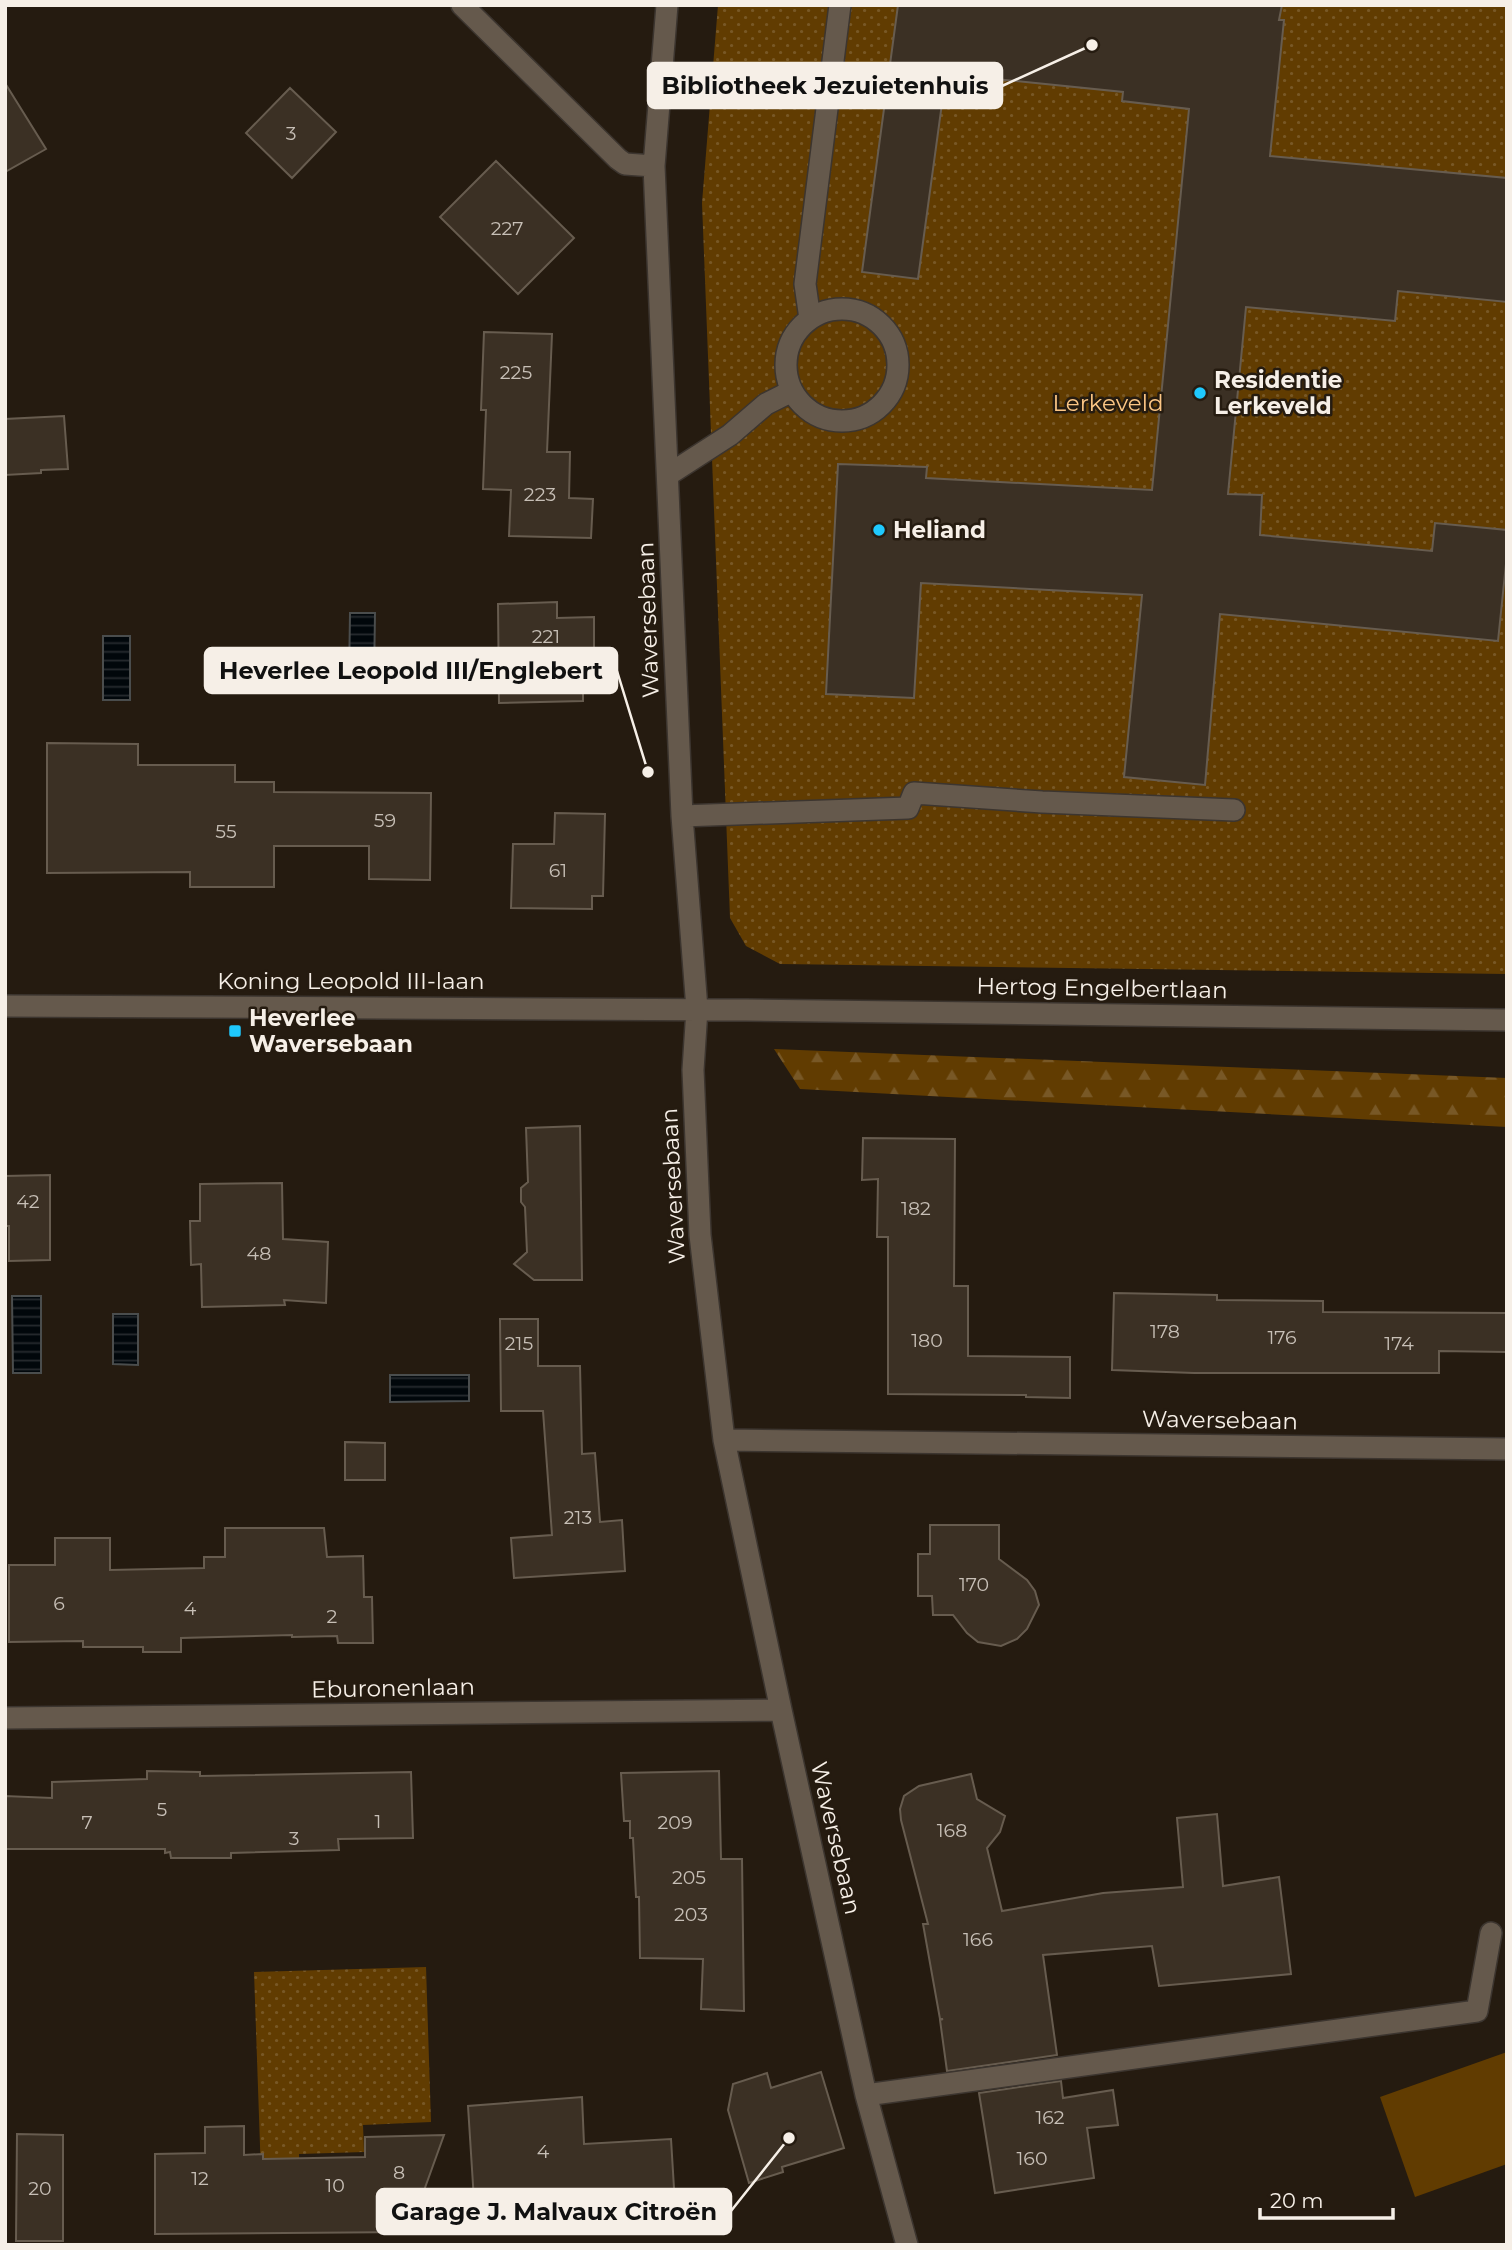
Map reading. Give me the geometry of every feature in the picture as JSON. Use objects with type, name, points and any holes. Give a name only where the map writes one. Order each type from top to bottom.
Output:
[{"type":"street","points":[[462,5],[618,159],[625,164],[654,166]]},
{"type":"street","name":"Waversebaan","points":[[667,5],[654,166],[682,816],[696,1009],[693,1070],[700,1235],[724,1440],[866,2095],[907,2245]]},
{"type":"street","points":[[810,319],[805,284],[840,5]]},
{"type":"street","points":[[847,309],[866,313],[882,324],[893,340],[899,359],[892,392],[881,405],[867,415],[851,421],[833,420],[817,415],[803,405],[792,391],[786,360],[790,344],[798,330],[810,319],[828,310],[847,309]]},
{"type":"street","points":[[668,475],[730,435],[765,404],[792,391]]},
{"type":"street","points":[[682,816],[908,808],[914,793],[1042,803],[1234,810]]},
{"type":"street","name":"Koning Leopold III-laan","points":[[5,1006],[696,1009]]},
{"type":"street","name":"Hertog Engelbertlaan","points":[[696,1009],[1507,1020]]},
{"type":"street","name":"Waversebaan","points":[[724,1440],[1507,1448]]},
{"type":"street","name":"Eburonenlaan","points":[[5,1718],[781,1710]]},
{"type":"street","points":[[866,2095],[1477,2011],[1491,1933]]},
{"type":"green space","name":"Lerkeveld","points":[[718,5],[1507,5],[1507,974],[780,964],[746,946],[730,918],[702,203]]},
{"type":"green space","points":[[774,1049],[1507,1078],[1507,1127],[800,1089]]},
{"type":"green space","points":[[426,1967],[431,2122],[363,2125],[364,2152],[299,2154],[301,2230],[263,2232],[254,1972]]},
{"type":"green space","points":[[1507,2052],[1507,2164],[1415,2197],[1380,2097]]},
{"type":"shaded area","points":[[350,613],[375,613],[374,678],[349,678]]},
{"type":"shaded area","points":[[103,636],[130,636],[130,700],[103,700]]},
{"type":"shaded area","points":[[12,1296],[41,1296],[41,1373],[13,1373]]},
{"type":"shaded area","points":[[113,1314],[138,1314],[138,1365],[113,1364]]},
{"type":"shaded area","points":[[390,1375],[469,1375],[469,1401],[390,1402]]},
{"type":"building","name":"Residentie Lerkeveld","points":[[898,5],[1282,5],[1279,20],[1284,20],[1270,156],[1507,178],[1507,302],[1398,291],[1395,321],[1246,307],[1228,494],[1262,495],[1260,535],[1432,551],[1435,523],[1507,530],[1498,641],[1220,614],[1205,785],[1124,777],[1142,595],[921,583],[914,698],[826,694],[838,464],[927,467],[926,478],[1152,490],[1189,109],[1122,101],[1123,92],[946,74],[918,279],[862,272]]},
{"type":"building","points":[[5,83],[46,149],[5,172]]},
{"type":"building","points":[[290,88],[336,132],[292,178],[246,133]]},
{"type":"building","points":[[496,161],[574,238],[518,294],[440,217]]},
{"type":"building","points":[[484,332],[552,334],[547,452],[570,452],[569,498],[593,499],[591,538],[509,536],[511,490],[483,489],[486,410],[481,410]]},
{"type":"building","points":[[64,416],[68,469],[5,475],[5,419]]},
{"type":"building","points":[[557,602],[557,618],[594,617],[594,655],[583,655],[583,701],[499,703],[498,604]]},
{"type":"building","points":[[47,743],[138,744],[138,765],[235,765],[235,782],[274,782],[274,792],[431,793],[430,880],[369,879],[369,846],[274,846],[274,887],[190,887],[190,872],[47,873]]},
{"type":"building","points":[[555,813],[605,814],[603,896],[592,896],[592,909],[511,908],[513,844],[554,844]]},
{"type":"building","points":[[580,1126],[582,1280],[534,1280],[514,1264],[527,1252],[525,1207],[521,1202],[521,1188],[528,1182],[526,1128]]},
{"type":"building","points":[[863,1138],[955,1139],[954,1286],[968,1286],[968,1356],[1070,1357],[1070,1398],[888,1394],[888,1237],[877,1237],[878,1179],[862,1180]]},
{"type":"building","points":[[50,1175],[50,1260],[9,1261],[9,1226],[5,1226],[5,1176]]},
{"type":"building","points":[[282,1183],[283,1239],[328,1242],[326,1303],[284,1300],[285,1305],[202,1307],[201,1264],[191,1265],[190,1221],[200,1221],[200,1184]]},
{"type":"building","points":[[1114,1293],[1217,1295],[1217,1300],[1323,1301],[1323,1312],[1507,1313],[1507,1352],[1439,1351],[1439,1373],[1194,1373],[1112,1370]]},
{"type":"building","points":[[500,1319],[538,1319],[538,1366],[580,1366],[582,1454],[595,1453],[600,1522],[622,1520],[625,1571],[514,1578],[511,1538],[552,1535],[543,1411],[501,1411]]},
{"type":"building","points":[[345,1442],[385,1443],[385,1480],[345,1480]]},
{"type":"building","points":[[930,1525],[999,1525],[999,1559],[1027,1580],[1035,1591],[1039,1605],[1027,1629],[1017,1639],[1001,1646],[978,1642],[953,1615],[933,1615],[932,1596],[918,1596],[918,1554],[930,1554]]},
{"type":"building","points":[[225,1528],[324,1528],[327,1557],[363,1556],[364,1597],[372,1597],[373,1643],[338,1643],[337,1636],[181,1638],[181,1652],[143,1652],[143,1647],[83,1647],[83,1641],[9,1642],[9,1565],[55,1565],[55,1538],[110,1538],[110,1570],[204,1568],[204,1557],[225,1557]]},
{"type":"building","points":[[147,1771],[200,1772],[200,1776],[411,1772],[413,1838],[338,1839],[339,1850],[231,1853],[231,1858],[171,1858],[170,1852],[165,1853],[165,1849],[5,1849],[5,1796],[52,1798],[52,1782],[147,1779]]},
{"type":"building","points":[[719,1771],[721,1859],[742,1859],[744,2011],[701,2009],[703,1959],[640,1958],[639,1897],[636,1897],[633,1838],[630,1838],[630,1821],[624,1821],[621,1773]]},
{"type":"building","points":[[971,1774],[977,1799],[1005,1816],[1000,1832],[987,1848],[1002,1911],[1103,1893],[1183,1887],[1177,1818],[1217,1814],[1223,1886],[1279,1877],[1291,1974],[1159,1986],[1152,1946],[1043,1955],[1057,2055],[947,2071],[940,2020],[943,2019],[940,2019],[923,1924],[928,1924],[900,1809],[904,1796],[919,1786]]},
{"type":"building","points":[[821,2072],[844,2148],[782,2167],[783,2172],[749,2183],[728,2110],[733,2084],[767,2073],[771,2088]]},
{"type":"building","points":[[1061,2081],[1063,2098],[1113,2090],[1118,2125],[1087,2128],[1094,2178],[995,2193],[979,2093]]},
{"type":"building","points":[[582,2097],[584,2144],[671,2139],[676,2221],[476,2232],[468,2106]]},
{"type":"building","points":[[244,2126],[244,2155],[263,2154],[263,2159],[365,2157],[365,2137],[444,2135],[409,2232],[155,2234],[155,2154],[205,2153],[205,2127]]},
{"type":"building","points":[[17,2134],[63,2135],[63,2241],[16,2241]]},
{"type":"place","name":"Bibliotheek Jezuietenhuis","points":[[1092,45]]},
{"type":"place","name":"Residentie Lerkeveld","points":[[1200,393]]},
{"type":"place","name":"Heliand","points":[[879,530]]},
{"type":"place","name":"Heverlee Leopold III/Englebert","points":[[648,772]]},
{"type":"place","name":"Heverlee Waversebaan","points":[[235,1031]]},
{"type":"place","name":"Garage J. Malvaux Citroën","points":[[789,2138]]}]
